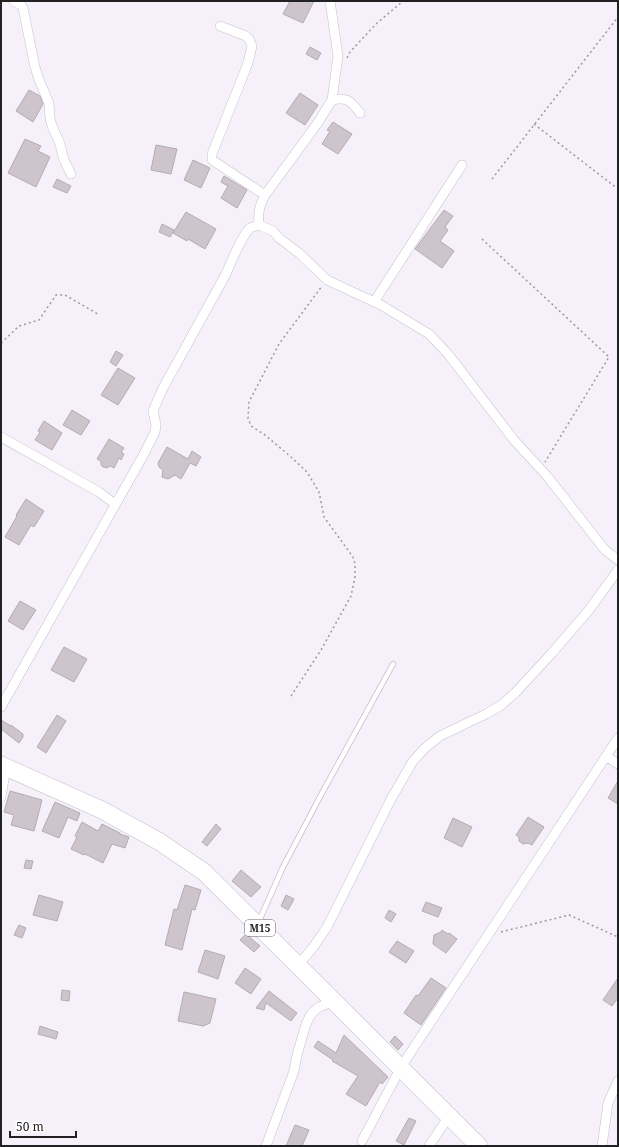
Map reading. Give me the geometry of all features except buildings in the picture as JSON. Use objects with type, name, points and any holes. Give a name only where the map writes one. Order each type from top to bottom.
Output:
[{"type":"highway","name":"M15","points":[[4,766],[102,810],[160,842],[204,872],[479,1146]]},
{"type":"street","points":[[14,1],[24,8],[35,67],[48,103],[52,126],[59,141],[64,160],[71,174]]},
{"type":"street","points":[[259,225],[258,213],[265,195],[317,124],[332,100],[338,56],[330,1]]},
{"type":"street","points":[[220,26],[246,36],[252,46],[248,63],[219,135],[212,154],[212,159],[265,195]]},
{"type":"street","points":[[332,100],[342,98],[351,102],[360,113]]},
{"type":"street","points":[[374,302],[462,165]]},
{"type":"street","points":[[1,707],[155,432],[156,425],[153,411],[163,388],[226,274],[245,235],[251,228],[259,225],[273,231],[327,280],[374,302],[429,334],[448,354],[514,440],[541,468],[605,550],[618,560]]},
{"type":"street","points":[[1,437],[100,492],[115,504]]},
{"type":"street","points":[[298,965],[312,949],[327,927],[390,801],[413,761],[425,748],[440,736],[500,706],[515,693],[589,610],[618,570]]},
{"type":"street","points":[[362,1141],[400,1067],[618,738]]},
{"type":"street","points":[[606,756],[618,764]]},
{"type":"street","points":[[1,797],[4,766]]},
{"type":"street","points":[[266,1146],[294,1071],[306,1024],[311,1014],[319,1007],[334,1001]]},
{"type":"street","points":[[602,1146],[608,1103],[618,1081]]},
{"type":"street","points":[[429,1146],[449,1116]]},
{"type":"lane","points":[[257,925],[283,867],[322,792],[393,664]]},
{"type":"path","points":[[336,71],[343,67],[350,52],[376,24],[403,1]]},
{"type":"path","points":[[492,178],[618,17]]},
{"type":"path","points":[[534,124],[618,188]]},
{"type":"path","points":[[482,239],[609,357],[541,468]]},
{"type":"path","points":[[291,696],[321,650],[351,596],[355,577],[355,564],[353,557],[324,517],[319,492],[307,472],[291,457],[251,426],[248,418],[249,402],[278,344],[327,280]]},
{"type":"path","points":[[1,342],[19,326],[38,320],[56,296],[65,295],[98,314]]},
{"type":"path","points":[[487,937],[569,914],[618,937]]}]
